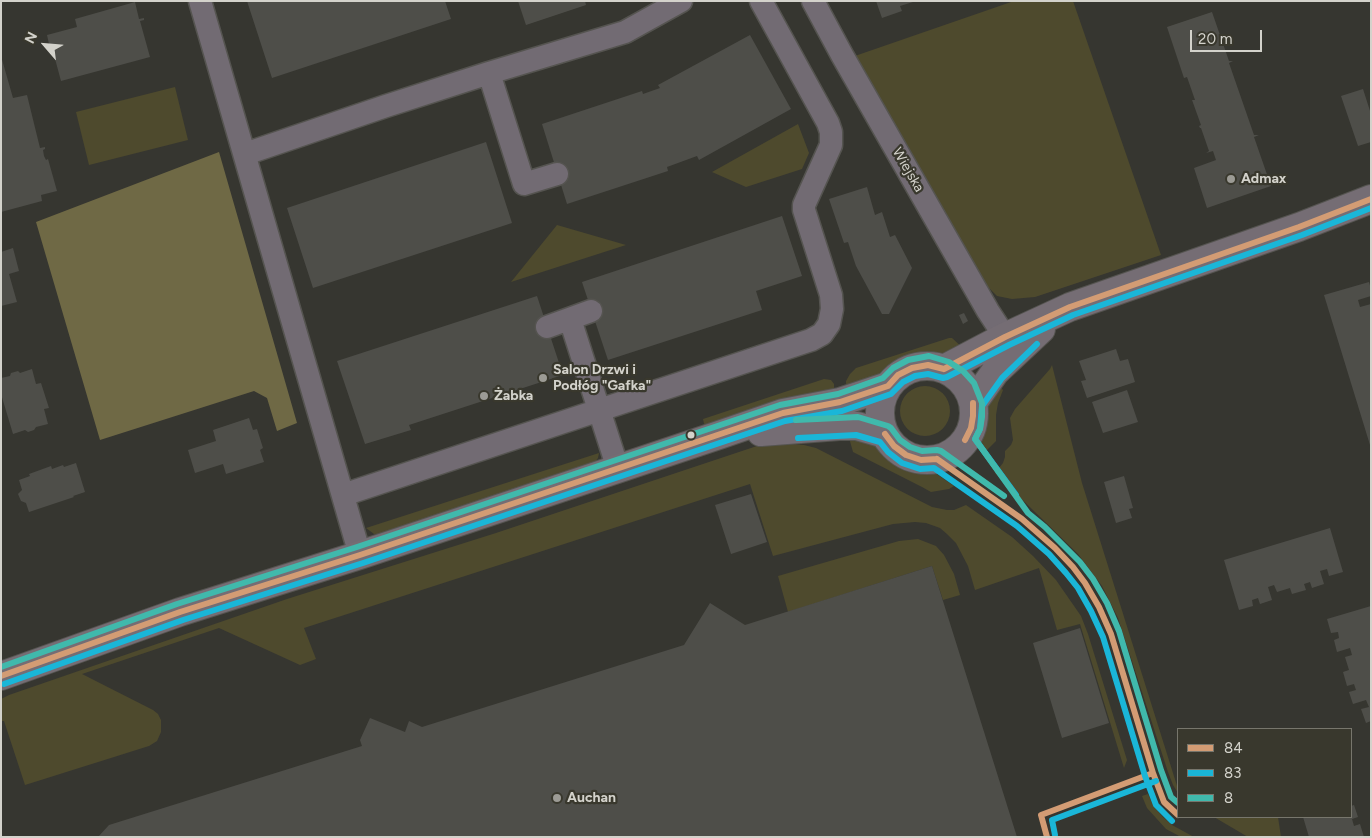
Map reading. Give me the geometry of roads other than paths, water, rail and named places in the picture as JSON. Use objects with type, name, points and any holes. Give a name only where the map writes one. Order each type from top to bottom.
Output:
[{"type":"main road","points":[[944,369],[1005,337],[1070,307],[1371,200]]},
{"type":"main road","points":[[973,403],[995,372],[1038,332],[1070,307]]},
{"type":"main road","points":[[928,365],[944,369],[957,376],[967,388],[973,403],[974,416],[965,440],[952,452],[937,459],[921,460],[906,455],[894,446],[884,434],[880,422],[879,410],[888,386],[898,375],[912,368],[928,365]]},
{"type":"main road","points":[[1,676],[180,612],[360,555],[783,412],[840,402],[888,386]]},
{"type":"main road","points":[[719,435],[840,426],[857,426],[884,434]]},
{"type":"street","points":[[200,1],[360,555]]},
{"type":"street","points":[[245,154],[386,106],[625,32],[681,1]]},
{"type":"street","points":[[343,495],[811,340],[822,334],[829,324],[832,309],[831,295],[804,210],[804,204],[831,145],[831,132],[828,123],[761,1]]},
{"type":"street","name":"Wiejska","points":[[813,1],[978,294],[1005,337]]},
{"type":"street","points":[[489,73],[524,184],[557,174]]},
{"type":"street","points":[[547,327],[591,311]]},
{"type":"street","points":[[570,319],[618,468]]},
{"type":"place","name":"Admax","points":[[1231,179]]},
{"type":"place","name":"Salon Drzwi i Podłóg \"Gafka\"","points":[[543,378]]},
{"type":"place","name":"Żabka","points":[[484,396]]},
{"type":"place","name":"Auchan","points":[[557,798]]}]
